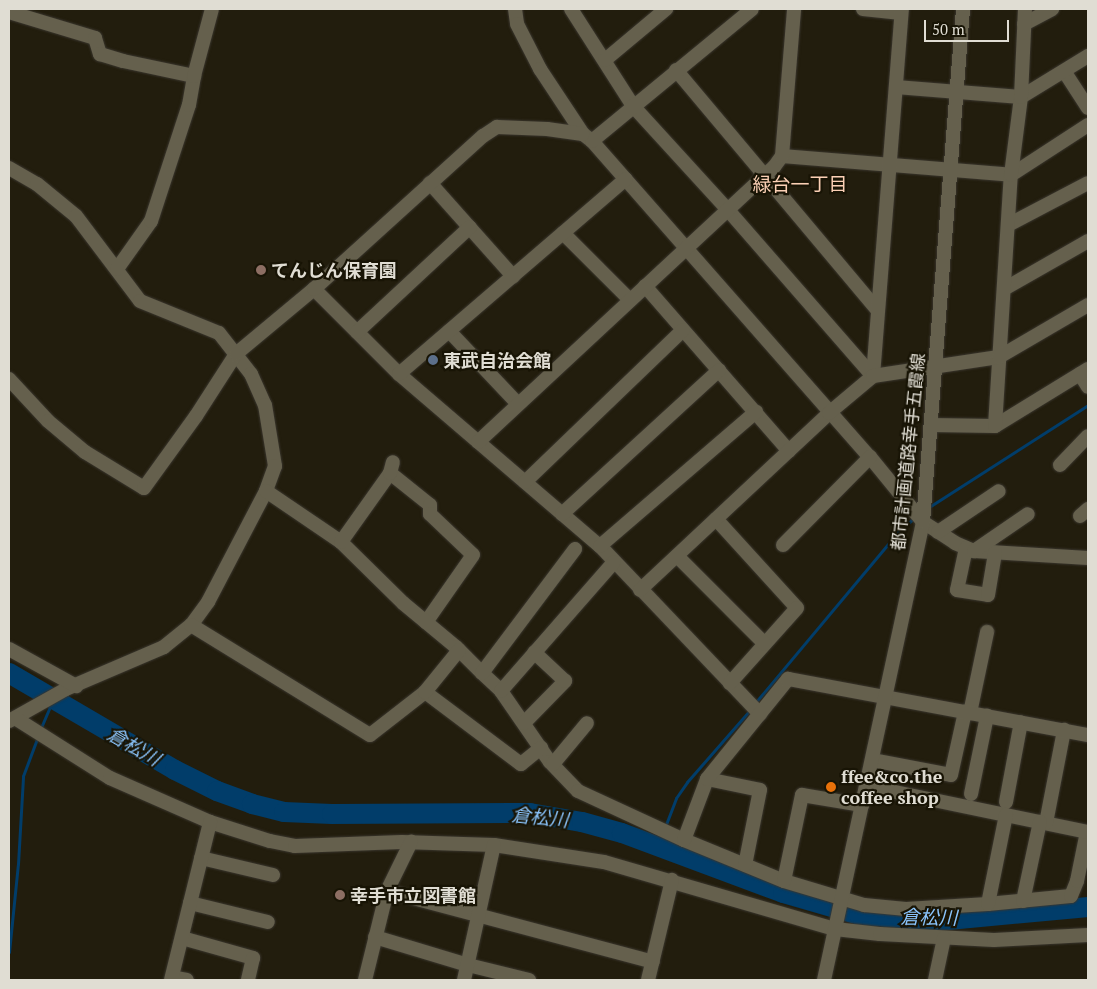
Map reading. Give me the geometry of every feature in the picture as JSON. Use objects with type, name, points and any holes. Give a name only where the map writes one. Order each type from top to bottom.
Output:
[{"type":"street","points":[[117,268],[151,221],[190,105],[194,76],[212,9]]},
{"type":"street","points":[[515,9],[517,24],[540,69],[588,137],[829,413],[870,457],[923,522],[970,550],[1088,558]]},
{"type":"street","points":[[571,9],[633,106],[728,210],[873,376]]},
{"type":"street","points":[[604,60],[666,9]]},
{"type":"street","points":[[9,379],[48,421],[85,452],[144,488],[196,416],[236,354],[314,288],[483,136],[497,127],[548,129],[588,137],[633,106],[752,9]]},
{"type":"street","points":[[478,442],[728,210],[782,156],[794,9]]},
{"type":"street","points":[[863,9],[902,11],[873,376]]},
{"type":"street","name":"都市計画道路幸手五霞線","points":[[828,980],[836,925],[923,522],[962,9]]},
{"type":"street","points":[[994,426],[1011,175],[1021,97],[1025,9]]},
{"type":"street","points":[[1024,24],[1052,9]]},
{"type":"street","points":[[9,12],[94,38],[100,54],[123,61],[194,76]]},
{"type":"street","points":[[896,87],[1021,97],[1088,56]]},
{"type":"street","points":[[676,70],[766,174],[878,310]]},
{"type":"street","points":[[1064,71],[1088,108]]},
{"type":"street","points":[[782,156],[1011,175],[1088,125]]},
{"type":"street","points":[[9,168],[38,184],[76,216],[140,301],[219,333],[251,374],[265,405],[275,466],[266,491],[208,602],[191,625],[164,647],[71,687],[15,718],[110,778],[210,822],[270,841],[295,846],[411,842],[494,845],[604,862],[836,925],[944,938],[994,940],[1088,934]]},
{"type":"street","points":[[399,374],[626,179]]},
{"type":"street","points":[[430,183],[514,276]]},
{"type":"street","points":[[1008,225],[1088,183]]},
{"type":"street","points":[[357,332],[470,227]]},
{"type":"street","points":[[563,233],[630,300]]},
{"type":"street","points":[[1004,289],[1088,241]]},
{"type":"street","points":[[645,286],[789,451]]},
{"type":"street","points":[[314,288],[399,374],[600,546],[760,714]]},
{"type":"street","points":[[640,590],[829,413],[873,376],[935,368],[998,356],[1088,305]]},
{"type":"street","points":[[525,482],[684,330]]},
{"type":"street","points":[[449,331],[518,404]]},
{"type":"street","points":[[562,514],[719,370]]},
{"type":"street","points":[[931,425],[994,426],[1084,372],[1088,387]]},
{"type":"street","points":[[600,546],[756,412]]},
{"type":"street","points":[[1060,465],[1088,436]]},
{"type":"street","points":[[783,545],[870,457]]},
{"type":"street","points":[[341,542],[391,468],[430,505],[430,514],[473,554],[426,622]]},
{"type":"street","points":[[266,491],[341,542],[403,604],[459,650],[482,672],[501,691],[553,764],[578,791],[684,840],[784,881],[841,901],[906,909],[988,904],[1071,896],[1083,880],[1088,832],[1043,822],[1006,808],[866,786]]},
{"type":"street","points":[[938,532],[999,491]]},
{"type":"street","points":[[995,553],[988,596],[957,590],[970,550],[1028,514]]},
{"type":"street","points":[[716,519],[797,608],[730,683]]},
{"type":"street","points":[[482,672],[575,549]]},
{"type":"street","points":[[677,556],[765,644]]},
{"type":"street","points":[[501,691],[614,562]]},
{"type":"street","points":[[191,625],[370,735],[425,692],[459,650]]},
{"type":"street","points":[[872,760],[952,775],[986,632]]},
{"type":"street","points":[[9,649],[71,687]]},
{"type":"street","points":[[524,722],[565,681],[534,652]]},
{"type":"street","points":[[684,840],[707,779],[788,678],[1088,735]]},
{"type":"street","points":[[425,692],[521,764],[541,748]]},
{"type":"street","points":[[971,794],[987,716]]},
{"type":"street","points":[[988,904],[1021,722]]},
{"type":"street","points":[[553,764],[587,723]]},
{"type":"street","points":[[1023,900],[1064,730]]},
{"type":"street","points":[[707,779],[760,790],[745,865]]},
{"type":"street","points":[[784,881],[802,794],[862,806]]},
{"type":"street","points":[[187,980],[172,978],[210,822]]},
{"type":"street","points":[[366,980],[387,891],[411,842]]},
{"type":"street","points":[[464,980],[494,845]]},
{"type":"street","points":[[201,858],[273,875]]},
{"type":"street","points":[[648,980],[672,880]]},
{"type":"street","points":[[387,891],[479,914],[653,962]]},
{"type":"street","points":[[190,903],[268,922]]},
{"type":"street","points":[[182,938],[253,958],[248,980]]},
{"type":"street","points":[[375,938],[468,965],[529,980]]},
{"type":"street","points":[[935,980],[944,938]]},
{"type":"waterway","points":[[929,507],[1088,405]]},
{"type":"waterway","points":[[755,703],[898,532],[914,518]]},
{"type":"waterway","name":"倉松川","points":[[9,673],[175,770],[217,791],[252,804],[284,812],[332,814],[530,813],[582,822],[622,833],[783,893],[859,915],[938,921],[1088,907]]},
{"type":"waterway","points":[[40,730],[51,704]]},
{"type":"waterway","points":[[665,827],[676,798],[687,782],[750,710]]},
{"type":"waterway","points":[[9,952],[18,864],[23,776],[38,736]]},
{"type":"waterway","points":[[658,846],[662,835]]},
{"type":"place","name":"てんじん保育園","points":[[261,270]]},
{"type":"place","name":"東武自治会館","points":[[433,360]]},
{"type":"place","name":"ffee&co.the coffee shop","points":[[831,787]]},
{"type":"place","name":"幸手市立図書館","points":[[340,895]]},
{"type":"district","name":"緑台一丁目","points":[[800,184]]}]
